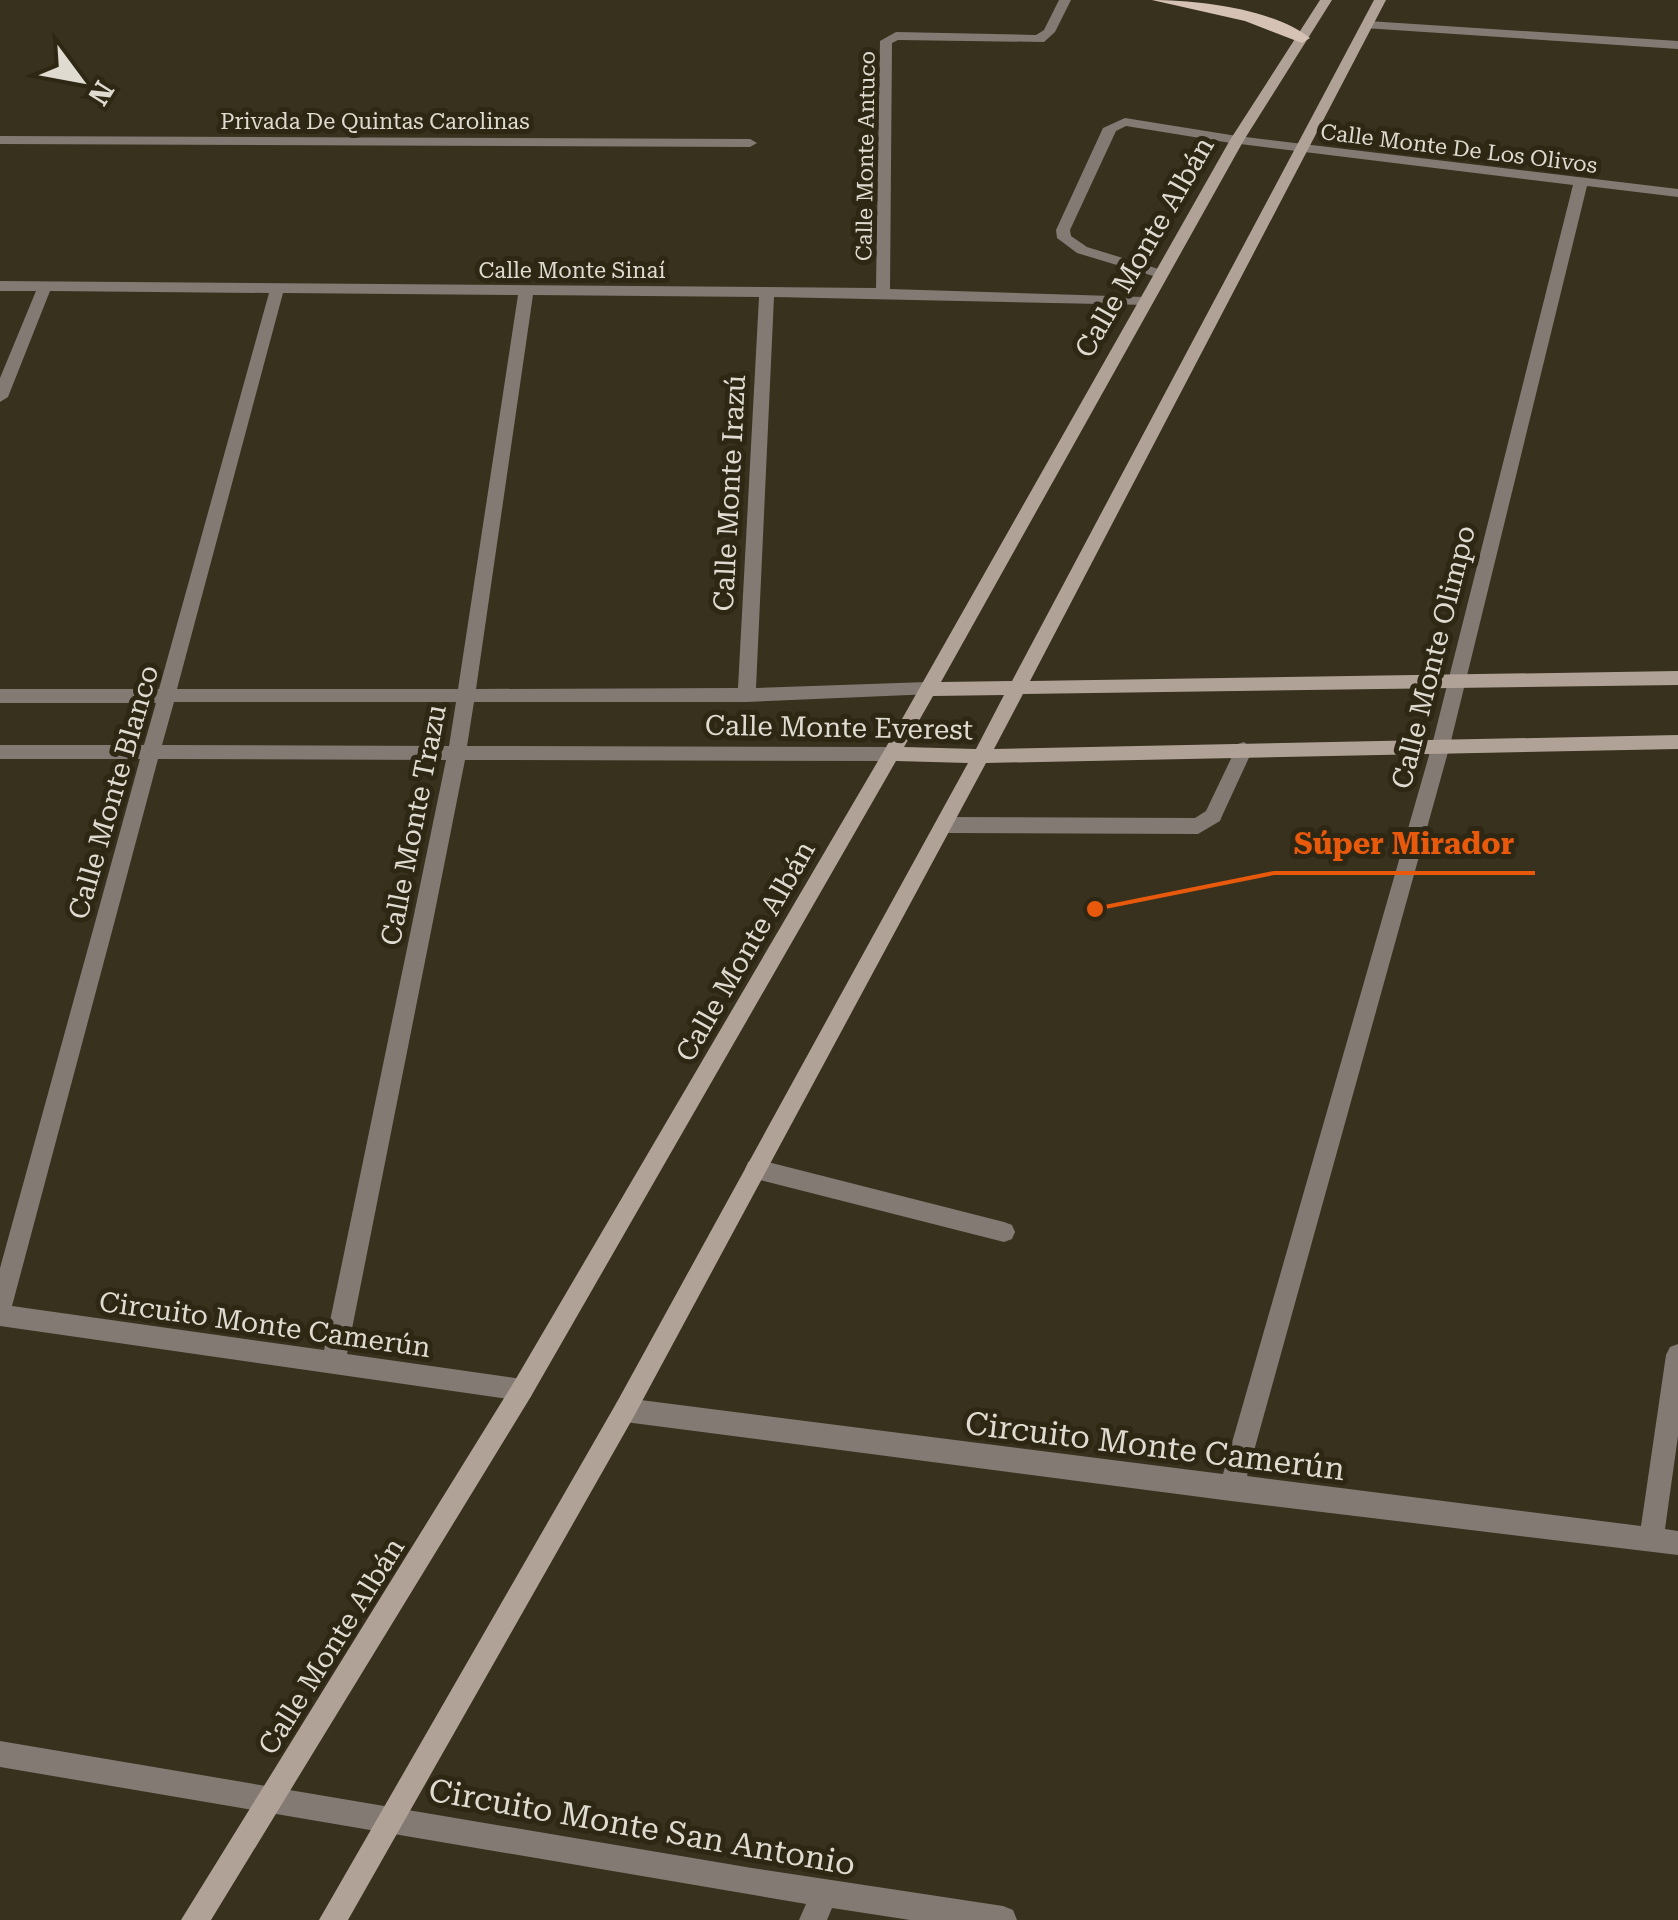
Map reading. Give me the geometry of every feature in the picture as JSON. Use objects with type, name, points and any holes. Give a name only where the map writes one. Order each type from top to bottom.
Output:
[{"type":"main road","points":[[1160,0],[1249,17],[1302,38]]},
{"type":"main road","name":"Calle Monte Albán","points":[[195,1920],[522,1390],[891,754],[1236,140],[1326,0]]},
{"type":"main road","points":[[333,1920],[625,1410],[981,756],[1380,0]]},
{"type":"main road","name":"Calle Monte Everest","points":[[927,689],[1678,678]]},
{"type":"main road","name":"Calle Monte Everest","points":[[891,754],[981,756],[1678,742]]},
{"type":"street","name":"Calle Monte Antuco","points":[[883,293],[886,41],[896,36],[1039,39],[1049,32],[1065,0]]},
{"type":"street","points":[[1368,26],[1678,45]]},
{"type":"street","name":"Calle Monte De Los Olivos","points":[[1160,274],[1082,250],[1064,238],[1063,230],[1110,128],[1125,122],[1299,149],[1678,193]]},
{"type":"street","name":"Privada De Quintas Carolinas","points":[[0,140],[750,143]]},
{"type":"street","name":"Calle Monte Olimpo","points":[[1232,1489],[1441,745],[1581,182]]},
{"type":"street","name":"Calle Monte Sinaí","points":[[0,286],[883,293],[1144,302]]},
{"type":"street","points":[[0,397],[45,286]]},
{"type":"street","name":"Calle Monte Blanco","points":[[0,1312],[277,289]]},
{"type":"street","name":"Calle Monte Trazu","points":[[334,1365],[457,753],[526,292]]},
{"type":"street","name":"Calle Monte Irazú","points":[[748,695],[766,293]]},
{"type":"street","name":"Calle Monte Everest","points":[[0,696],[748,695],[927,689]]},
{"type":"street","points":[[943,824],[1198,826],[1213,816],[1244,749]]},
{"type":"street","name":"Calle Monte Everest","points":[[0,752],[891,754]]},
{"type":"street","points":[[756,1169],[1004,1232]]},
{"type":"street","name":"Circuito Monte Camerún","points":[[0,1312],[334,1365],[522,1390]]},
{"type":"street","points":[[1651,1539],[1678,1355]]},
{"type":"street","name":"Circuito Monte Camerún","points":[[625,1410],[1678,1543]]},
{"type":"street","name":"Circuito Monte San Antonio","points":[[0,1754],[270,1796],[818,1907],[1003,1920]]},
{"type":"place","name":"Súper Mirador","points":[[1095,909]]}]
